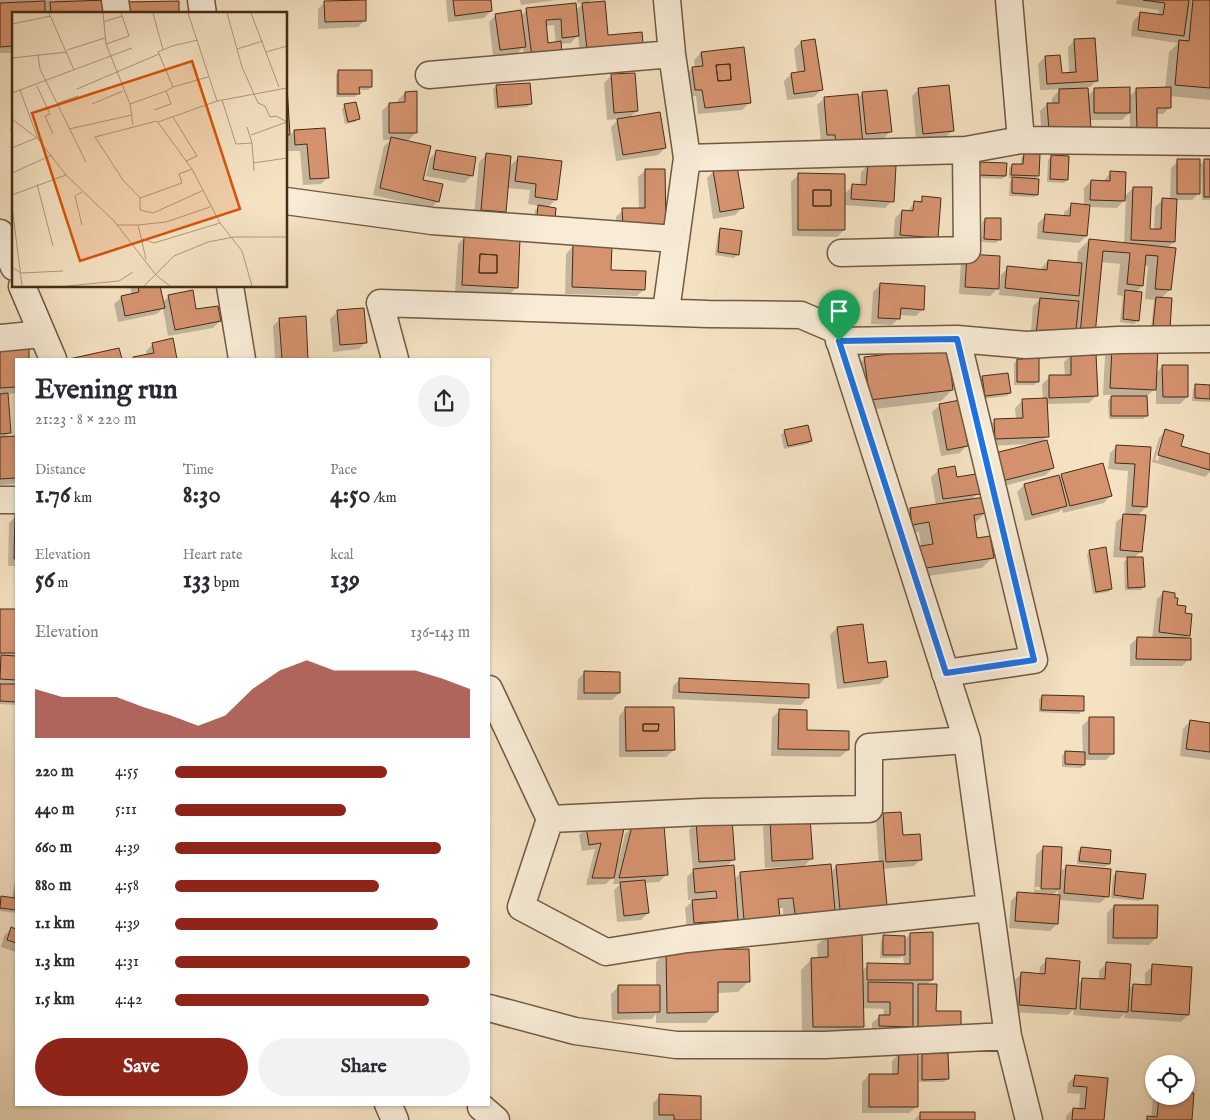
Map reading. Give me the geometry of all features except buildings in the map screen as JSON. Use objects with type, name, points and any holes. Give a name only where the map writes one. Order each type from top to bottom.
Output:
[{"type":"street","points":[[666,311],[687,158],[672,54],[667,0]]},
{"type":"street","points":[[1009,0],[1022,140]]},
{"type":"street","points":[[429,75],[672,54]]},
{"type":"street","points":[[687,158],[966,150],[1022,140],[1210,142]]},
{"type":"street","points":[[841,253],[967,250],[966,150]]},
{"type":"street","points":[[288,201],[432,221],[676,239]]},
{"type":"street","points":[[0,234],[12,262]]},
{"type":"street","points":[[23,288],[52,358]]},
{"type":"street","points":[[230,288],[242,358]]},
{"type":"street","points":[[395,358],[380,303],[666,311],[708,314],[802,315],[836,330],[967,740],[1008,1036],[1029,1120]]},
{"type":"street","points":[[0,338],[42,334]]},
{"type":"street","points":[[839,341],[957,339],[1026,346],[1118,340],[1210,339]]},
{"type":"street","points":[[946,673],[1034,660],[957,339]]},
{"type":"street","points":[[0,500],[15,500]]},
{"type":"street","points":[[490,691],[550,819],[521,907],[606,952],[686,939],[990,908]]},
{"type":"street","points":[[550,819],[702,812],[869,809],[869,747],[967,740]]},
{"type":"street","points":[[490,1008],[575,1031],[676,1044],[825,1045],[1008,1036]]},
{"type":"street","points":[[389,1106],[395,1120]]},
{"type":"route","points":[[957,339],[1034,660],[946,673],[839,341],[957,339]]}]
